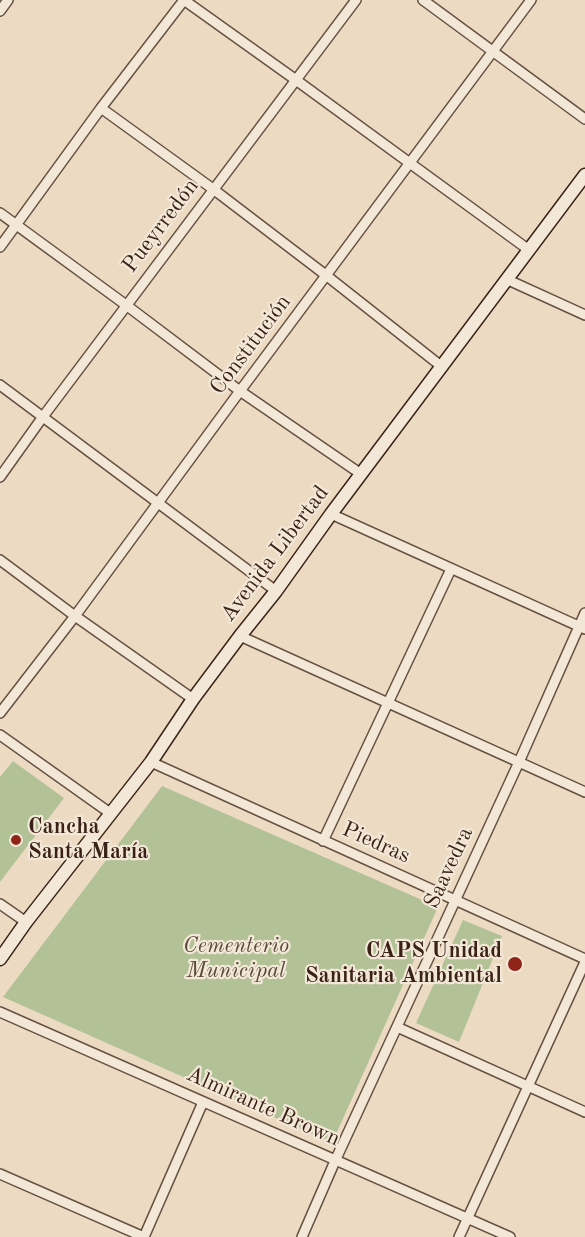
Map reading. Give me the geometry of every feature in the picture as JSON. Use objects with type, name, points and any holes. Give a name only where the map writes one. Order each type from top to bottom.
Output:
[{"type":"main road","name":"Avenida Libertad","points":[[0,959],[26,922],[151,762],[193,699],[585,175]]},
{"type":"street","points":[[0,11],[8,0]]},
{"type":"street","points":[[0,247],[100,108],[184,0],[528,250]]},
{"type":"street","name":"Pueyrredón","points":[[0,477],[126,305],[356,0]]},
{"type":"street","points":[[423,0],[585,119]]},
{"type":"street","name":"Constitución","points":[[0,712],[75,616],[531,0]]},
{"type":"street","points":[[100,108],[213,189],[441,366]]},
{"type":"street","points":[[0,213],[240,392],[361,474]]},
{"type":"street","points":[[506,279],[585,315]]},
{"type":"street","points":[[0,385],[276,591]]},
{"type":"street","points":[[331,514],[582,628]]},
{"type":"street","points":[[0,560],[193,699]]},
{"type":"street","points":[[323,841],[452,569]]},
{"type":"street","name":"Saavedra","points":[[302,1237],[582,628],[585,613]]},
{"type":"street","points":[[240,636],[585,792]]},
{"type":"street","points":[[0,735],[110,813]]},
{"type":"street","name":"Piedras","points":[[151,762],[585,961]]},
{"type":"street","points":[[0,904],[26,922]]},
{"type":"street","points":[[459,1237],[585,961]]},
{"type":"street","name":"Almirante Brown","points":[[0,1012],[510,1237]]},
{"type":"street","points":[[397,1027],[585,1112]]},
{"type":"street","points":[[0,1174],[144,1237],[203,1102]]},
{"type":"green space","name":"Cancha Santa María","points":[[13,761],[64,798],[0,882],[0,777]]},
{"type":"green space","name":"Cementerio Municipal","points":[[162,786],[438,907],[332,1143],[3,997]]},
{"type":"green space","points":[[463,920],[502,936],[459,1042],[416,1023]]},
{"type":"place","name":"Cancha Santa María","points":[[16,840]]},
{"type":"place","name":"CAPS Unidad Sanitaria Ambiental","points":[[515,964]]}]
